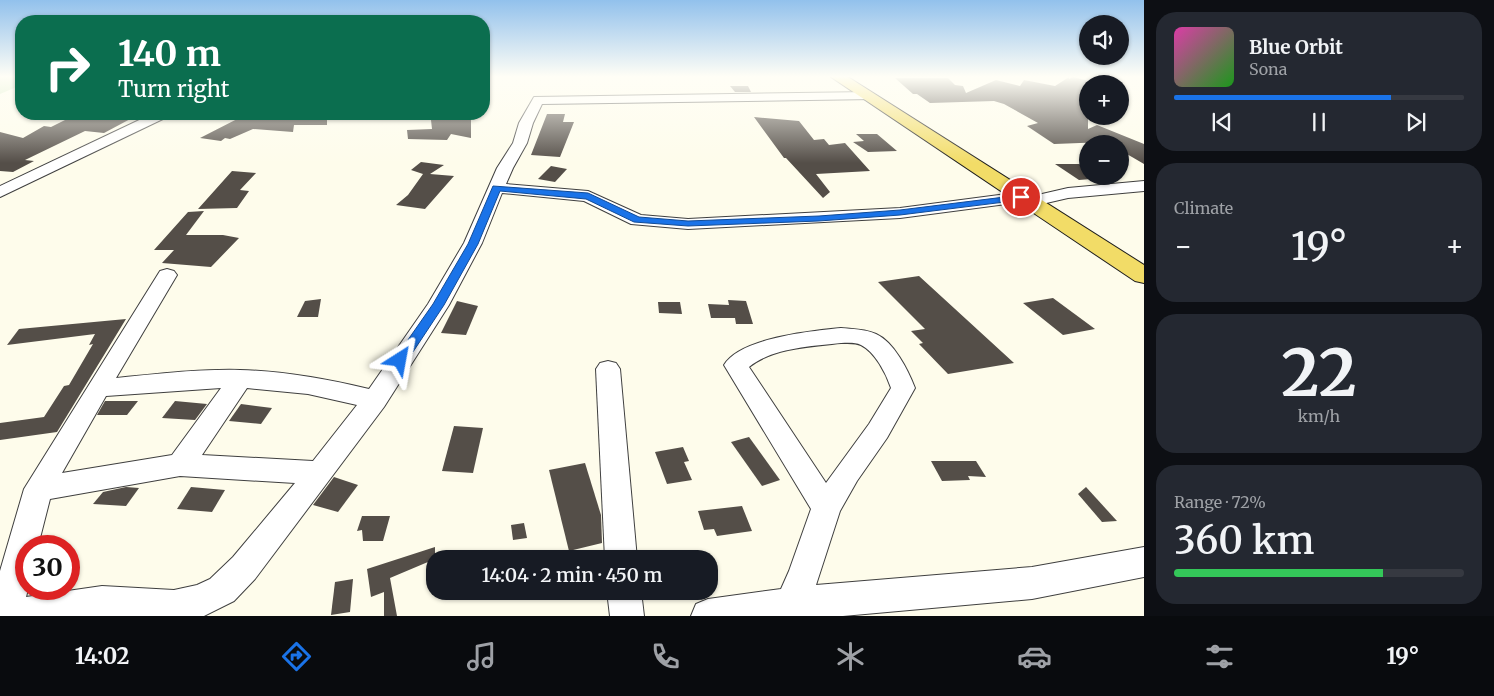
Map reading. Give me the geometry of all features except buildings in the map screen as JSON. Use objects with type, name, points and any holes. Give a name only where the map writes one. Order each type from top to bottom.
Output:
[{"type":"main road","points":[[884,106],[1025,200],[1144,276]]},
{"type":"street","points":[[167,275],[38,489],[6,616],[102,603],[174,607],[200,601],[222,590],[244,568],[320,473],[375,400],[438,305],[473,244],[496,188],[520,143],[526,123],[535,106]]},
{"type":"street","points":[[0,192],[150,120]]},
{"type":"street","points":[[496,188],[588,196],[637,220],[688,224],[891,213],[1144,186]]},
{"type":"street","points":[[791,604],[804,575],[826,508],[847,473],[878,431],[903,388],[899,376],[876,346],[868,339],[857,335],[800,342],[764,351],[745,358],[736,365],[826,508]]},
{"type":"street","points":[[608,369],[619,550]]},
{"type":"street","points":[[98,388],[240,379],[298,384],[336,390],[375,400]]},
{"type":"street","points":[[180,465],[240,379]]},
{"type":"street","points":[[38,489],[180,465],[320,473]]},
{"type":"street","points":[[708,616],[791,604],[1032,582],[1144,562]]},
{"type":"street","points":[[625,600],[627,616]]},
{"type":"route","points":[[400,360],[438,305],[473,244],[496,188],[588,196],[637,220],[688,224],[900,212],[1021,197]]}]
